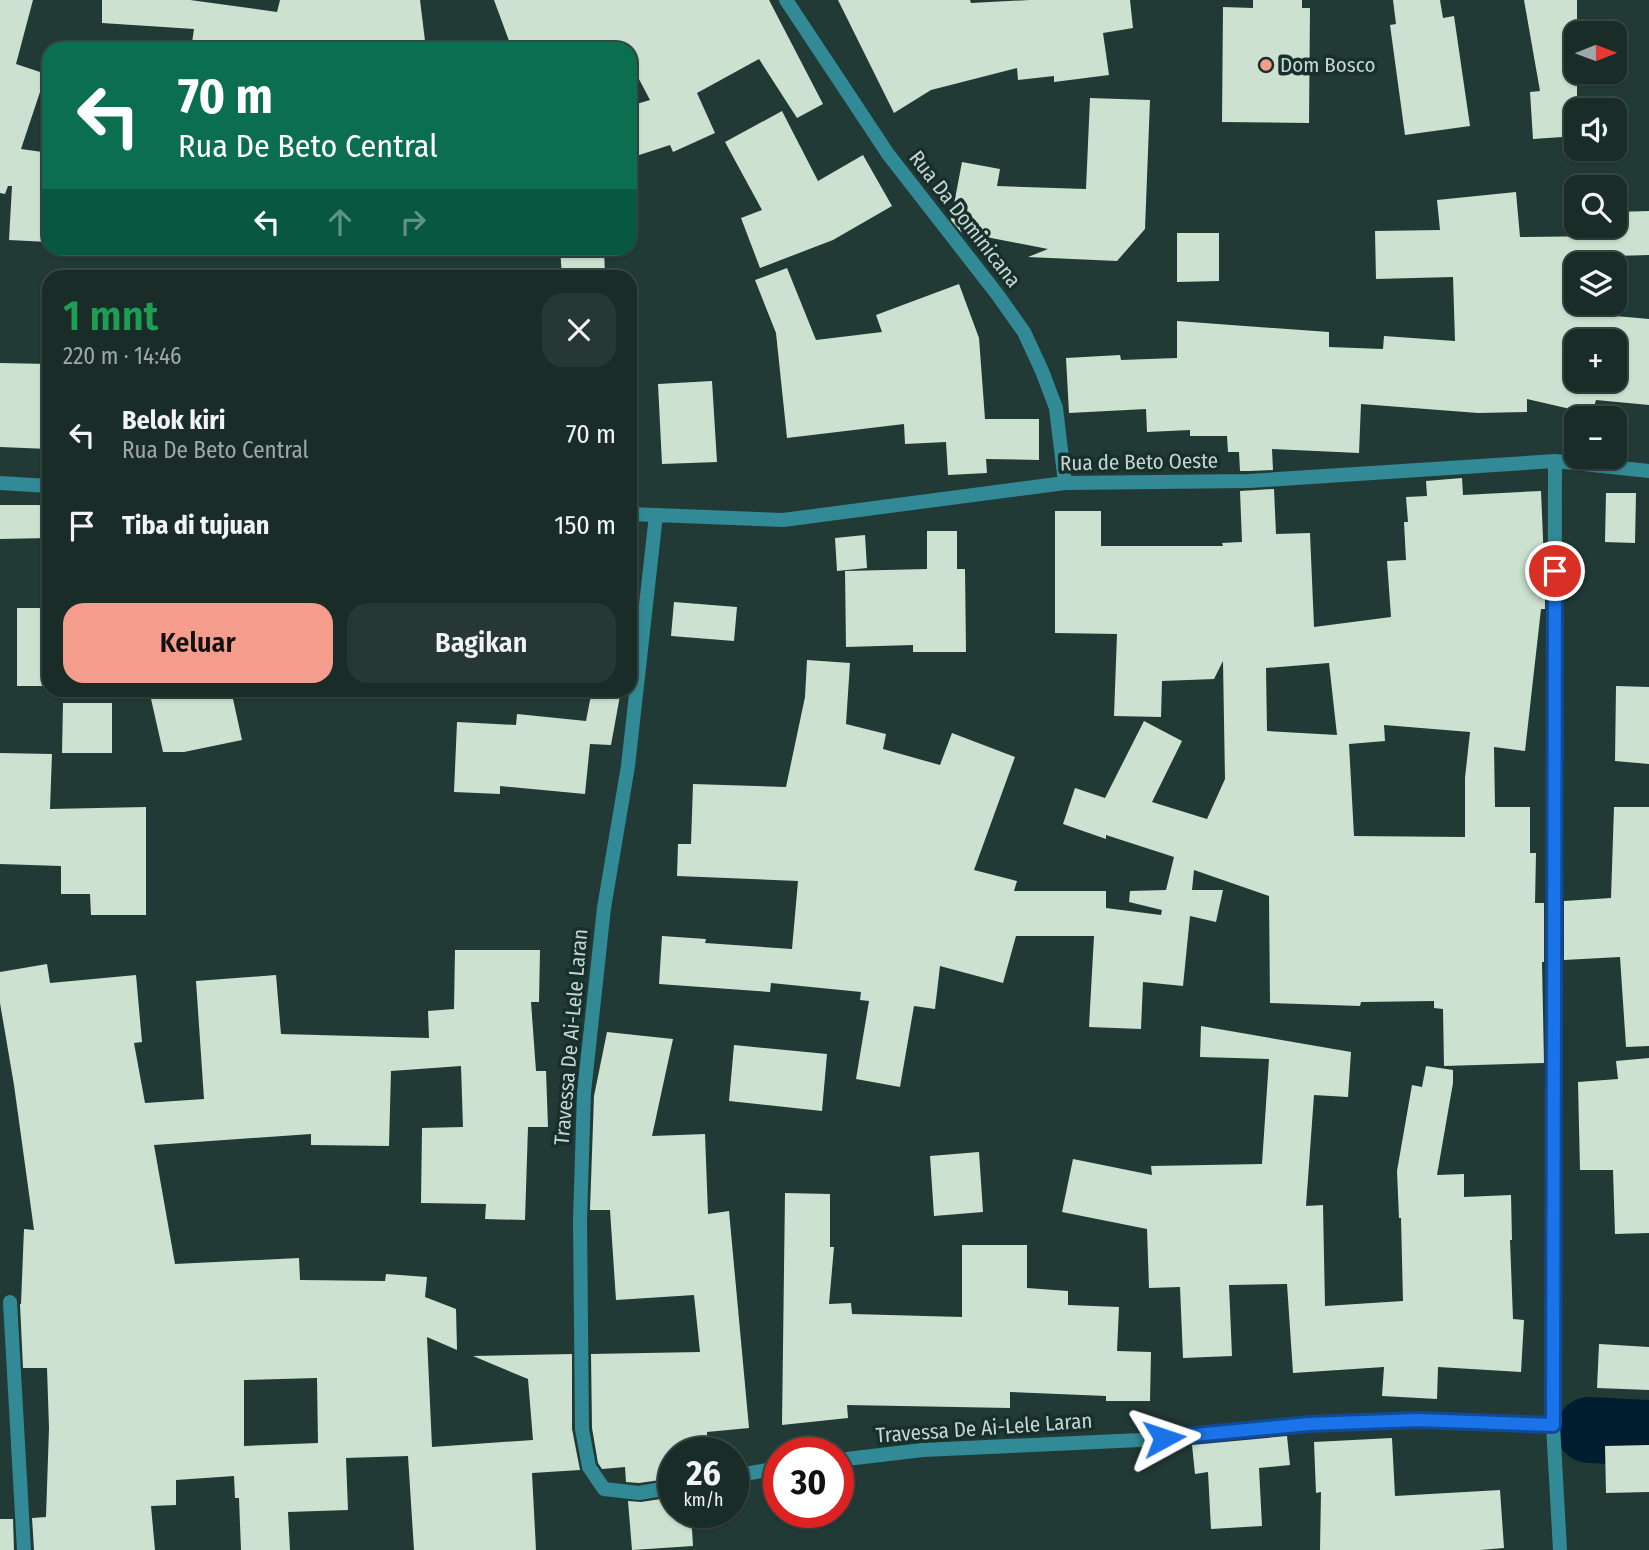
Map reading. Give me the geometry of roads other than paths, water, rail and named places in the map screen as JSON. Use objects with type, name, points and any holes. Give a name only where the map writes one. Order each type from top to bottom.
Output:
[{"type":"street","name":"Rua Da Dominicana","points":[[786,0],[888,154],[1024,332],[1056,408],[1065,483]]},
{"type":"street","name":"Rua de Beto Oeste","points":[[637,514],[783,520],[1065,483],[1249,481],[1555,461],[1649,471]]},
{"type":"street","points":[[1555,461],[1553,1425],[1560,1550]]},
{"type":"street","points":[[0,483],[42,486]]},
{"type":"street","name":"Travessa De Ai-Lele Laran","points":[[637,685],[656,515]]},
{"type":"street","name":"Travessa De Ai-Lele Laran","points":[[636,697],[628,766],[604,908],[584,1093],[580,1220],[581,1403],[582,1429],[589,1466],[604,1489],[639,1493],[658,1490]]},
{"type":"street","points":[[10,1302],[24,1550]]},
{"type":"street","name":"Travessa De Ai-Lele Laran","points":[[854,1458],[923,1450],[1140,1440],[1309,1424],[1418,1420],[1553,1425]]},
{"type":"waterway","points":[[1589,1430],[1649,1433]]},
{"type":"place","name":"Dom Bosco","points":[[1266,65]]}]
